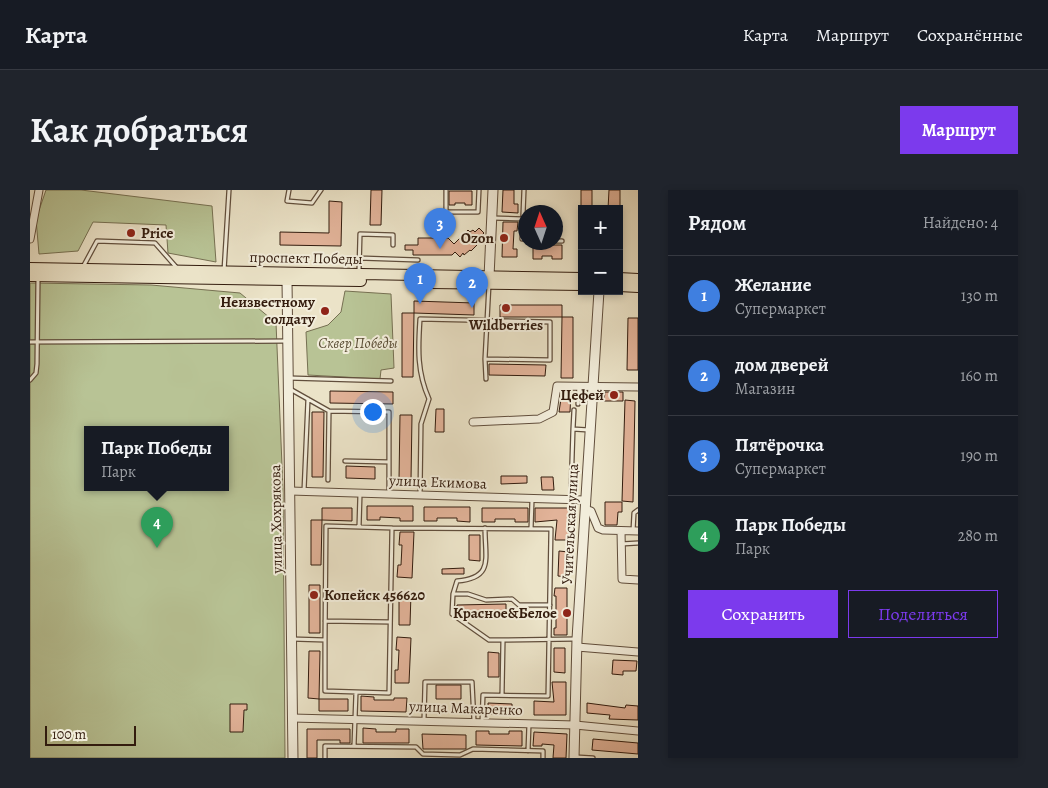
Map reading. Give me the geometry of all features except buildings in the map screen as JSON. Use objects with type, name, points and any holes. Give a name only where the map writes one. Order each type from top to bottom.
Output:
[{"type":"main road","name":"проспект Победы","points":[[30,268],[224,271],[287,276],[359,274],[578,286]]},
{"type":"main road","name":"проспект Победы","points":[[34,276],[287,276],[489,280],[578,278]]},
{"type":"main road","points":[[623,278],[638,279]]},
{"type":"main road","points":[[623,286],[638,287]]},
{"type":"street","points":[[30,239],[39,190]]},
{"type":"street","points":[[489,280],[493,190]]},
{"type":"street","name":"улица Хохрякова","points":[[287,276],[293,758]]},
{"type":"street","name":"Учительская улица","points":[[574,757],[577,643],[599,295]]},
{"type":"street","points":[[473,422],[539,419],[553,412],[556,386],[638,387]]},
{"type":"street","name":"улица Екимова","points":[[290,491],[532,499],[585,505]]},
{"type":"street","points":[[585,505],[591,511],[598,528],[636,531]]},
{"type":"street","points":[[621,531],[622,579],[638,580]]},
{"type":"street","points":[[577,643],[638,652]]},
{"type":"street","name":"улица Макаренко","points":[[292,718],[474,721],[575,725],[638,731]]},
{"type":"lane","points":[[224,271],[229,190]]},
{"type":"lane","points":[[289,190],[288,201],[312,203],[321,190]]},
{"type":"lane","points":[[446,190],[446,212],[478,212],[479,190]]},
{"type":"lane","points":[[523,205],[524,190]]},
{"type":"lane","points":[[492,218],[518,218]]},
{"type":"lane","points":[[359,274],[360,234],[393,235],[393,245]]},
{"type":"lane","points":[[82,269],[97,241],[155,243],[179,270]]},
{"type":"lane","points":[[359,258],[418,260]]},
{"type":"lane","points":[[30,380],[32,380],[36,370],[38,342],[34,276]]},
{"type":"lane","points":[[486,379],[486,320],[489,280]]},
{"type":"lane","points":[[420,495],[421,424],[429,400],[422,383],[418,352],[420,319],[550,322],[550,360],[485,359]]},
{"type":"lane","points":[[30,342],[288,340]]},
{"type":"lane","points":[[30,370],[36,370]]},
{"type":"lane","points":[[288,378],[391,381]]},
{"type":"lane","points":[[578,404],[579,385]]},
{"type":"lane","points":[[288,388],[329,411],[389,412],[389,494]]},
{"type":"lane","points":[[304,491],[308,399]]},
{"type":"lane","points":[[571,491],[574,410]]},
{"type":"lane","points":[[328,480],[329,411]]},
{"type":"lane","points":[[573,429],[589,430]]},
{"type":"lane","points":[[345,461],[389,462]]},
{"type":"lane","points":[[359,527],[360,493]]},
{"type":"lane","points":[[531,529],[532,499]]},
{"type":"lane","points":[[636,531],[634,513],[638,510]]},
{"type":"lane","points":[[392,528],[389,692],[325,691],[326,526],[551,529],[548,696],[483,695],[482,722]]},
{"type":"lane","points":[[485,528],[485,563],[483,572],[471,580],[456,581],[452,614],[489,640],[550,640],[577,643]]},
{"type":"lane","points":[[621,544],[638,543]]},
{"type":"lane","points":[[453,594],[468,594],[486,600],[512,599],[519,605],[550,605]]},
{"type":"lane","points":[[325,621],[390,622]]},
{"type":"lane","points":[[291,639],[325,640]]},
{"type":"lane","points":[[502,695],[503,640]]},
{"type":"lane","points":[[424,720],[425,682],[472,682],[474,721]]},
{"type":"lane","points":[[354,746],[356,692]]},
{"type":"lane","points":[[528,751],[529,724]]},
{"type":"lane","points":[[325,758],[325,746],[416,747],[423,754],[460,755],[473,749],[543,751],[543,758]]},
{"type":"lane","points":[[574,757],[593,758]]},
{"type":"green space","points":[[46,190],[81,190],[212,206],[216,262],[168,253],[166,225],[93,222],[78,251],[39,254],[36,219]]},
{"type":"green space","points":[[30,283],[151,285],[240,293],[276,323],[283,489],[285,758],[30,758]]},
{"type":"green space","name":"Сквер Победы","points":[[345,291],[391,294],[394,368],[381,370],[380,379],[308,375],[306,332],[328,325],[341,312]]},
{"type":"place","name":"Price","points":[[131,233]]},
{"type":"place","name":"Ozon","points":[[504,238]]},
{"type":"place","name":"Пятёрочка","points":[[440,249]]},
{"type":"place","name":"Желание","points":[[420,304]]},
{"type":"place","name":"дом дверей","points":[[472,308]]},
{"type":"place","name":"Wildberries","points":[[506,308]]},
{"type":"place","name":"Неизвестному солдату","points":[[325,311]]},
{"type":"place","name":"Цефей","points":[[614,395]]},
{"type":"place","name":"Парк Победы","points":[[157,548]]},
{"type":"place","name":"Копейск 456620","points":[[314,595]]},
{"type":"place","name":"Красное&Белое","points":[[567,613]]}]
